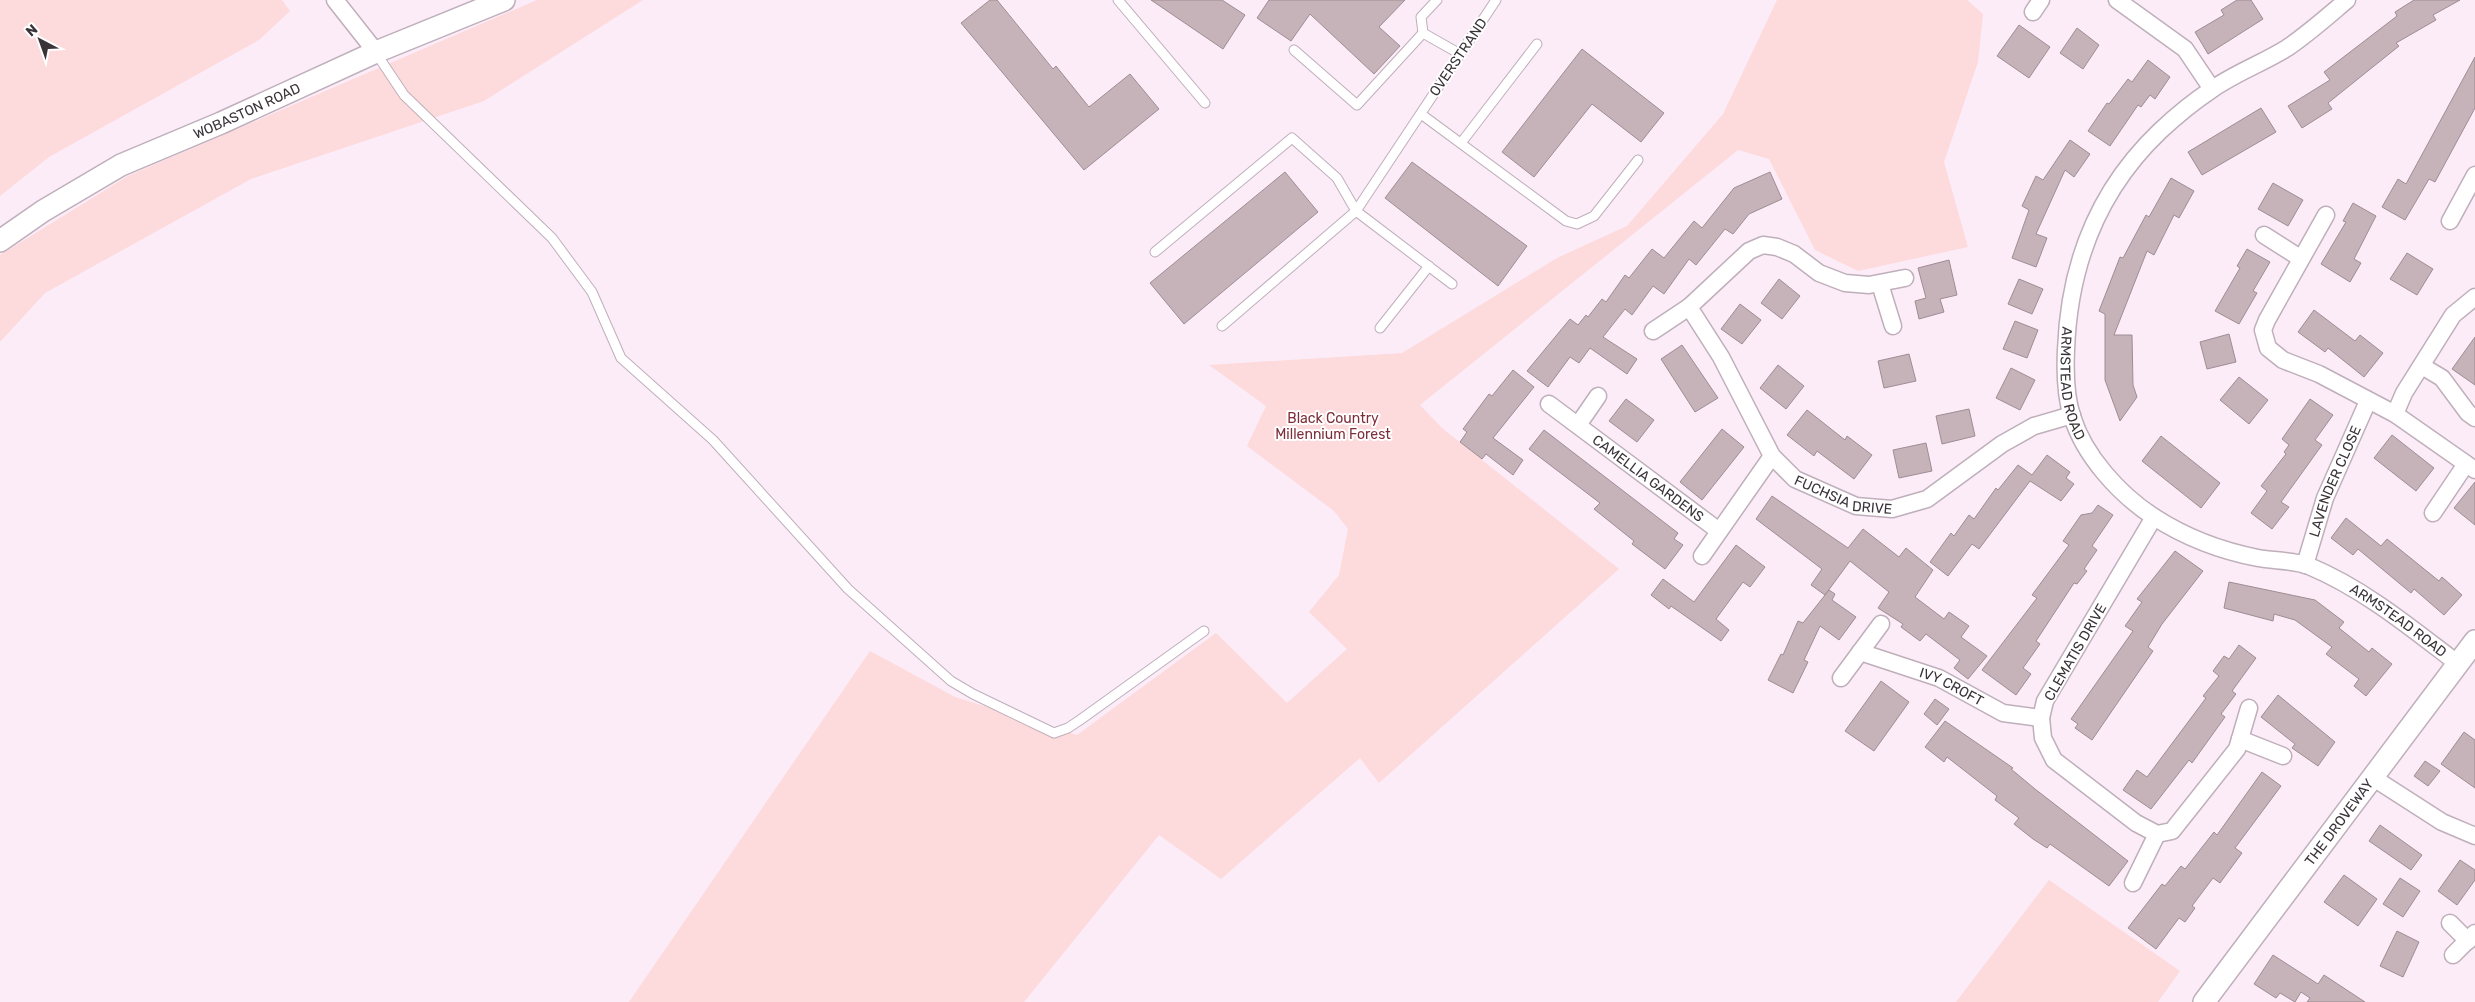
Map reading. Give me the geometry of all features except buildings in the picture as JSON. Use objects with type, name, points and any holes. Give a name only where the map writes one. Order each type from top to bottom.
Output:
[{"type":"street","points":[[335,0],[376,52]]},
{"type":"street","name":"WOBASTON ROAD","points":[[0,240],[43,211],[121,165],[221,123],[376,52],[504,0]]},
{"type":"street","points":[[2117,0],[2185,50],[2212,89]]},
{"type":"street","name":"ARMSTEAD ROAD","points":[[2347,0],[2289,47],[2212,89],[2160,131],[2126,166],[2096,219],[2077,268],[2067,315],[2065,374],[2072,415],[2082,440],[2102,469],[2128,497],[2154,517],[2222,550],[2259,558],[2305,564],[2354,587],[2458,663]]},
{"type":"street","points":[[2450,221],[2474,178]]},
{"type":"street","points":[[2326,215],[2300,258],[2263,330],[2268,348],[2283,360],[2319,374],[2395,414],[2471,467],[2433,513]]},
{"type":"street","points":[[2264,235],[2300,258]]},
{"type":"street","points":[[1653,331],[1689,307],[1749,251],[1763,245],[1777,247],[1794,254],[1819,273],[1846,283],[1880,284],[1905,278]]},
{"type":"street","points":[[1880,284],[1893,326]]},
{"type":"street","points":[[2395,414],[2404,393],[2453,315],[2475,297]]},
{"type":"street","name":"FUCHSIA DRIVE","points":[[1689,307],[1721,357],[1772,456],[1795,479],[1856,506],[1892,509],[1927,499],[2002,444],[2034,426],[2072,415]]},
{"type":"street","points":[[2422,366],[2442,378],[2468,413],[2475,418]]},
{"type":"street","points":[[1578,425],[1598,396]]},
{"type":"street","name":"LAVENDER CLOSE","points":[[2305,564],[2325,498],[2368,401]]},
{"type":"street","name":"CAMELLIA GARDENS","points":[[1549,404],[1719,531]]},
{"type":"street","name":"CAMELLIA GARDENS","points":[[1702,556],[1772,456]]},
{"type":"street","name":"CLEMATIS DRIVE","points":[[2154,517],[2045,701],[2041,718],[2043,738],[2054,760],[2136,823],[2157,834]]},
{"type":"street","points":[[1841,678],[1881,624]]},
{"type":"street","name":"THE DROVEWAY","points":[[2204,1002],[2475,641]]},
{"type":"street","name":"IVY CROFT","points":[[1860,652],[1939,678],[2003,713],[2041,718]]},
{"type":"street","points":[[2133,884],[2157,834],[2172,830],[2237,749],[2249,708]]},
{"type":"street","points":[[2240,739],[2283,756]]},
{"type":"street","points":[[2372,777],[2442,822],[2475,836]]},
{"type":"street","points":[[2450,923],[2471,937],[2453,955]]},
{"type":"lane","points":[[1118,0],[1205,103]]},
{"type":"lane","points":[[1294,50],[1357,105],[1423,33],[1421,17],[1437,0]]},
{"type":"lane","name":"OVERSTRAND","points":[[1222,326],[1356,211],[1496,0]]},
{"type":"lane","points":[[1423,33],[1460,54]]},
{"type":"lane","points":[[1461,143],[1537,44]]},
{"type":"lane","points":[[376,52],[404,95],[552,238],[592,292],[621,358],[713,440],[848,589],[951,681],[973,694],[1054,733],[1068,728],[1080,720],[1204,632]]},
{"type":"lane","points":[[1420,114],[1566,221],[1577,224],[1594,216],[1638,160]]},
{"type":"lane","points":[[1155,252],[1292,138],[1337,178],[1356,211],[1452,284]]},
{"type":"lane","points":[[1380,328],[1429,266]]},
{"type":"green space","points":[[0,0],[282,0],[290,11],[259,40],[49,157],[0,196]]},
{"type":"green space","points":[[537,0],[643,0],[484,101],[251,179],[45,293],[0,342],[0,255],[128,176]]},
{"type":"green space","name":"Black Country Millennium Forest","points":[[1777,0],[1967,0],[1983,14],[1978,62],[1944,162],[1968,247],[1858,271],[1815,250],[1769,159],[1738,150],[1420,405],[1442,428],[1619,569],[1379,783],[1360,758],[1221,879],[1159,835],[1024,1002],[629,1002],[870,651],[955,697],[1077,735],[1216,633],[1287,703],[1347,649],[1309,612],[1339,575],[1348,529],[1334,511],[1247,446],[1266,406],[1209,365],[1402,353],[1557,258],[1627,226],[1723,114]]},
{"type":"green space","points":[[2049,880],[2180,971],[2158,1002],[1956,1002]]}]
